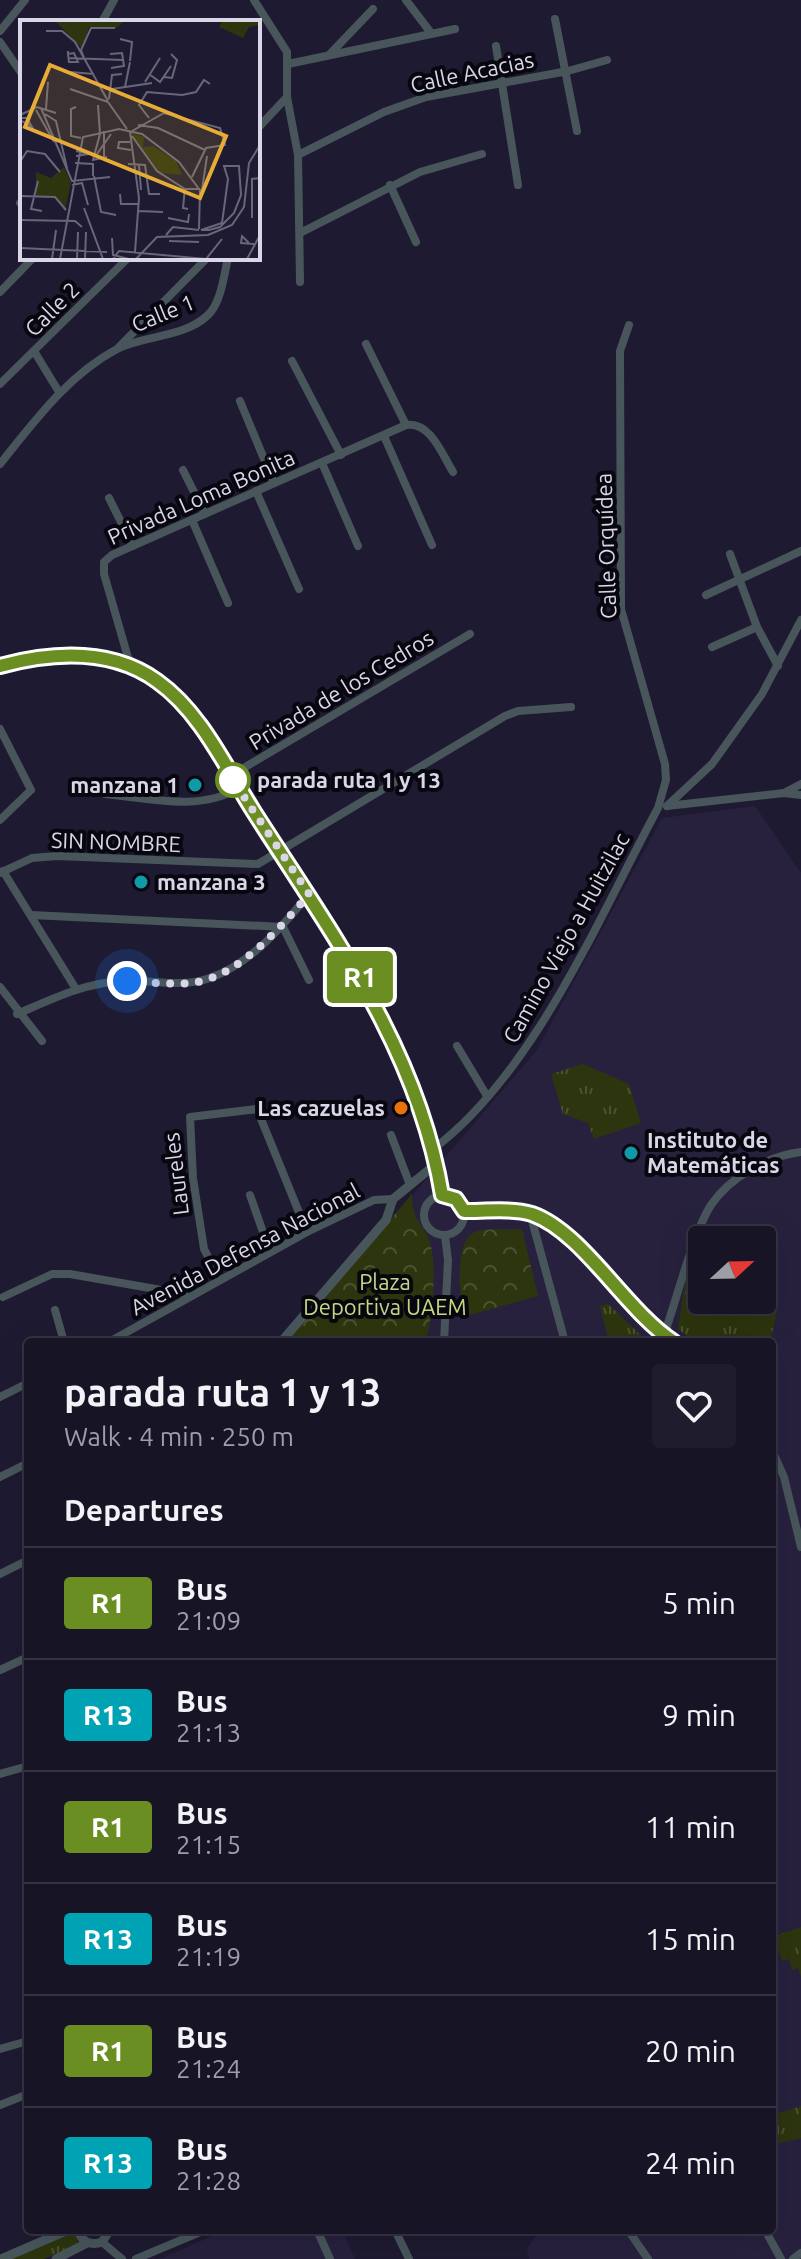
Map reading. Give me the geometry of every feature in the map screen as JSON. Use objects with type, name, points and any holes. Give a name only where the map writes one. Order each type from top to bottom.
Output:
[{"type":"street","points":[[0,31],[25,0]]},
{"type":"street","points":[[103,20],[114,0]]},
{"type":"street","points":[[406,0],[431,33]]},
{"type":"street","points":[[257,1],[283,42],[288,64],[287,97],[298,155],[302,232],[300,282]]},
{"type":"street","points":[[327,56],[373,9]]},
{"type":"street","points":[[555,19],[568,71],[577,131]]},
{"type":"street","points":[[288,64],[455,29]]},
{"type":"street","points":[[0,42],[20,71]]},
{"type":"street","points":[[496,46],[518,185]]},
{"type":"street","name":"Calle Acacias","points":[[298,155],[384,112],[426,97],[568,71],[607,60]]},
{"type":"street","points":[[260,126],[287,97]]},
{"type":"street","points":[[302,232],[390,185],[420,172],[482,154]]},
{"type":"street","points":[[390,185],[416,242]]},
{"type":"street","points":[[1,289],[31,260]]},
{"type":"street","name":"Calle 2","points":[[0,384],[126,260]]},
{"type":"street","name":"Calle 1","points":[[0,464],[59,392],[118,348],[205,260]]},
{"type":"street","name":"Calle 1","points":[[118,348],[148,342],[197,323],[208,315],[216,303],[227,260]]},
{"type":"street","name":"Calle Orquídea","points":[[629,325],[620,351],[621,609],[665,764],[663,807]]},
{"type":"street","points":[[366,344],[410,424],[426,430],[453,472]]},
{"type":"street","points":[[34,351],[59,392]]},
{"type":"street","points":[[292,361],[341,455]]},
{"type":"street","points":[[240,401],[274,483]]},
{"type":"street","name":"Privada Loma Bonita","points":[[131,668],[104,562],[133,546],[410,424]]},
{"type":"street","points":[[384,436],[432,545]]},
{"type":"street","points":[[322,463],[358,546]]},
{"type":"street","points":[[183,470],[205,514]]},
{"type":"street","points":[[256,491],[299,589]]},
{"type":"street","points":[[109,498],[133,546]]},
{"type":"street","points":[[192,520],[228,603]]},
{"type":"street","points":[[706,595],[801,551]]},
{"type":"street","points":[[730,554],[757,627],[778,666]]},
{"type":"street","points":[[663,807],[712,764],[778,666],[801,620]]},
{"type":"street","points":[[712,647],[757,627]]},
{"type":"street","name":"Privada de los Cedros","points":[[230,776],[470,634]]},
{"type":"street","points":[[0,666],[62,654],[91,657],[131,668],[158,681],[185,708],[309,894],[397,1046],[421,1106],[442,1195]]},
{"type":"street","name":"SIN NOMBRE","points":[[76,989],[1,872],[32,858],[57,856],[258,864],[505,716],[571,707]]},
{"type":"street","points":[[0,729],[31,790],[0,820]]},
{"type":"street","points":[[784,793],[801,784]]},
{"type":"street","name":"SIN NOMBRE","points":[[105,794],[203,802],[224,797],[238,788]]},
{"type":"street","points":[[663,807],[784,793],[801,795]]},
{"type":"street","name":"Camino Viejo a Huitzilac","points":[[432,1150],[462,1128],[540,1028],[663,807]]},
{"type":"street","points":[[17,1014],[76,989],[106,982],[191,983],[209,979],[283,927],[309,894]]},
{"type":"street","points":[[31,915],[283,927]]},
{"type":"street","points":[[283,927],[309,980]]},
{"type":"street","points":[[0,987],[17,1014],[42,1041]]},
{"type":"street","points":[[457,1046],[487,1096]]},
{"type":"street","name":"Laureles","points":[[220,1280],[204,1249],[193,1178],[190,1117],[257,1109],[307,1232]]},
{"type":"street","points":[[391,1135],[410,1185]]},
{"type":"street","points":[[664,1335],[711,1206],[735,1180],[763,1163],[801,1152]]},
{"type":"street","name":"Avenida Defensa Nacional","points":[[116,1338],[307,1232],[374,1200],[393,1199],[436,1164]]},
{"type":"street","points":[[250,1195],[270,1252]]},
{"type":"street","points":[[442,1195],[456,1199],[464,1211],[462,1225],[445,1236],[432,1232],[424,1213],[430,1201],[442,1195]]},
{"type":"street","points":[[284,1338],[386,1220],[393,1199]]},
{"type":"street","points":[[464,1211],[530,1213],[570,1240],[668,1338]]},
{"type":"street","points":[[530,1213],[564,1338]]},
{"type":"street","points":[[444,1338],[448,1260],[445,1236]]},
{"type":"street","points":[[3,1297],[52,1274],[70,1274],[184,1294]]},
{"type":"street","points":[[55,1310],[63,1338]]},
{"type":"street","points":[[1,1395],[24,1385]]},
{"type":"street","points":[[776,1459],[784,1477],[801,1547]]},
{"type":"street","points":[[0,1477],[24,1465]]},
{"type":"street","points":[[0,1574],[24,1562]]},
{"type":"street","points":[[0,1670],[24,1659]]},
{"type":"street","points":[[0,1774],[24,1767]]},
{"type":"street","points":[[0,2049],[24,2042]]},
{"type":"street","points":[[0,2105],[24,2096]]},
{"type":"street","points":[[1,2259],[59,2234]]},
{"type":"street","points":[[81,2234],[87,2243]]},
{"type":"street","points":[[102,2242],[107,2234]]},
{"type":"street","points":[[136,2259],[195,2234]]},
{"type":"street","points":[[319,2234],[330,2259]]},
{"type":"street","points":[[397,2234],[409,2259]]},
{"type":"street","points":[[631,2234],[648,2259]]},
{"type":"street","points":[[767,2234],[781,2259]]},
{"type":"street","points":[[56,2259],[68,2256],[87,2243],[102,2242],[122,2259]]},
{"type":"street","points":[[793,2259],[801,2253]]},
{"type":"shaded area","points":[[755,806],[801,873],[801,2259],[529,2259],[527,2248],[538,2234],[776,2234],[776,1338],[290,1338],[537,1050],[662,818]]},
{"type":"shaded area","points":[[216,2234],[344,2234],[355,2259],[160,2259]]},
{"type":"green space","points":[[583,1064],[629,1084],[641,1123],[594,1139],[588,1123],[563,1114],[551,1074]]},
{"type":"green space","name":"Plaza Deportiva UAEM","points":[[412,1194],[416,1217],[429,1239],[433,1257],[433,1294],[427,1338],[289,1338]]},
{"type":"green space","points":[[522,1229],[538,1296],[462,1317],[460,1269],[464,1244],[478,1231]]},
{"type":"green space","points":[[688,1273],[688,1314],[776,1314],[777,1311],[771,1338],[690,1338],[678,1329]]},
{"type":"green space","points":[[608,1304],[644,1338],[608,1338],[600,1306]]},
{"type":"green space","points":[[801,1927],[801,1977],[798,1968],[792,1970],[789,1959],[782,1961],[776,1949],[776,1936]]},
{"type":"green space","points":[[801,2106],[801,2138],[776,2144],[776,2114]]},
{"type":"green space","points":[[66,2234],[74,2234],[79,2244],[44,2259],[11,2259]]},
{"type":"bus line","name":"R1","points":[[0,666],[62,654],[114,661],[158,681],[185,708],[208,738],[309,894],[357,972],[397,1046],[421,1106],[442,1195],[456,1199],[464,1211],[530,1213],[545,1221],[570,1240],[668,1338]]},
{"type":"place","name":"parada ruta 1 y 13","points":[[233,780]]},
{"type":"place","name":"manzana 1","points":[[195,785]]},
{"type":"place","name":"manzana 3","points":[[141,882]]},
{"type":"place","name":"Las cazuelas","points":[[401,1108]]},
{"type":"place","name":"Instituto de Matemáticas","points":[[631,1153]]},
{"type":"route","points":[[127,981],[191,983],[209,979],[272,938],[309,894],[230,776],[233,780]]}]
